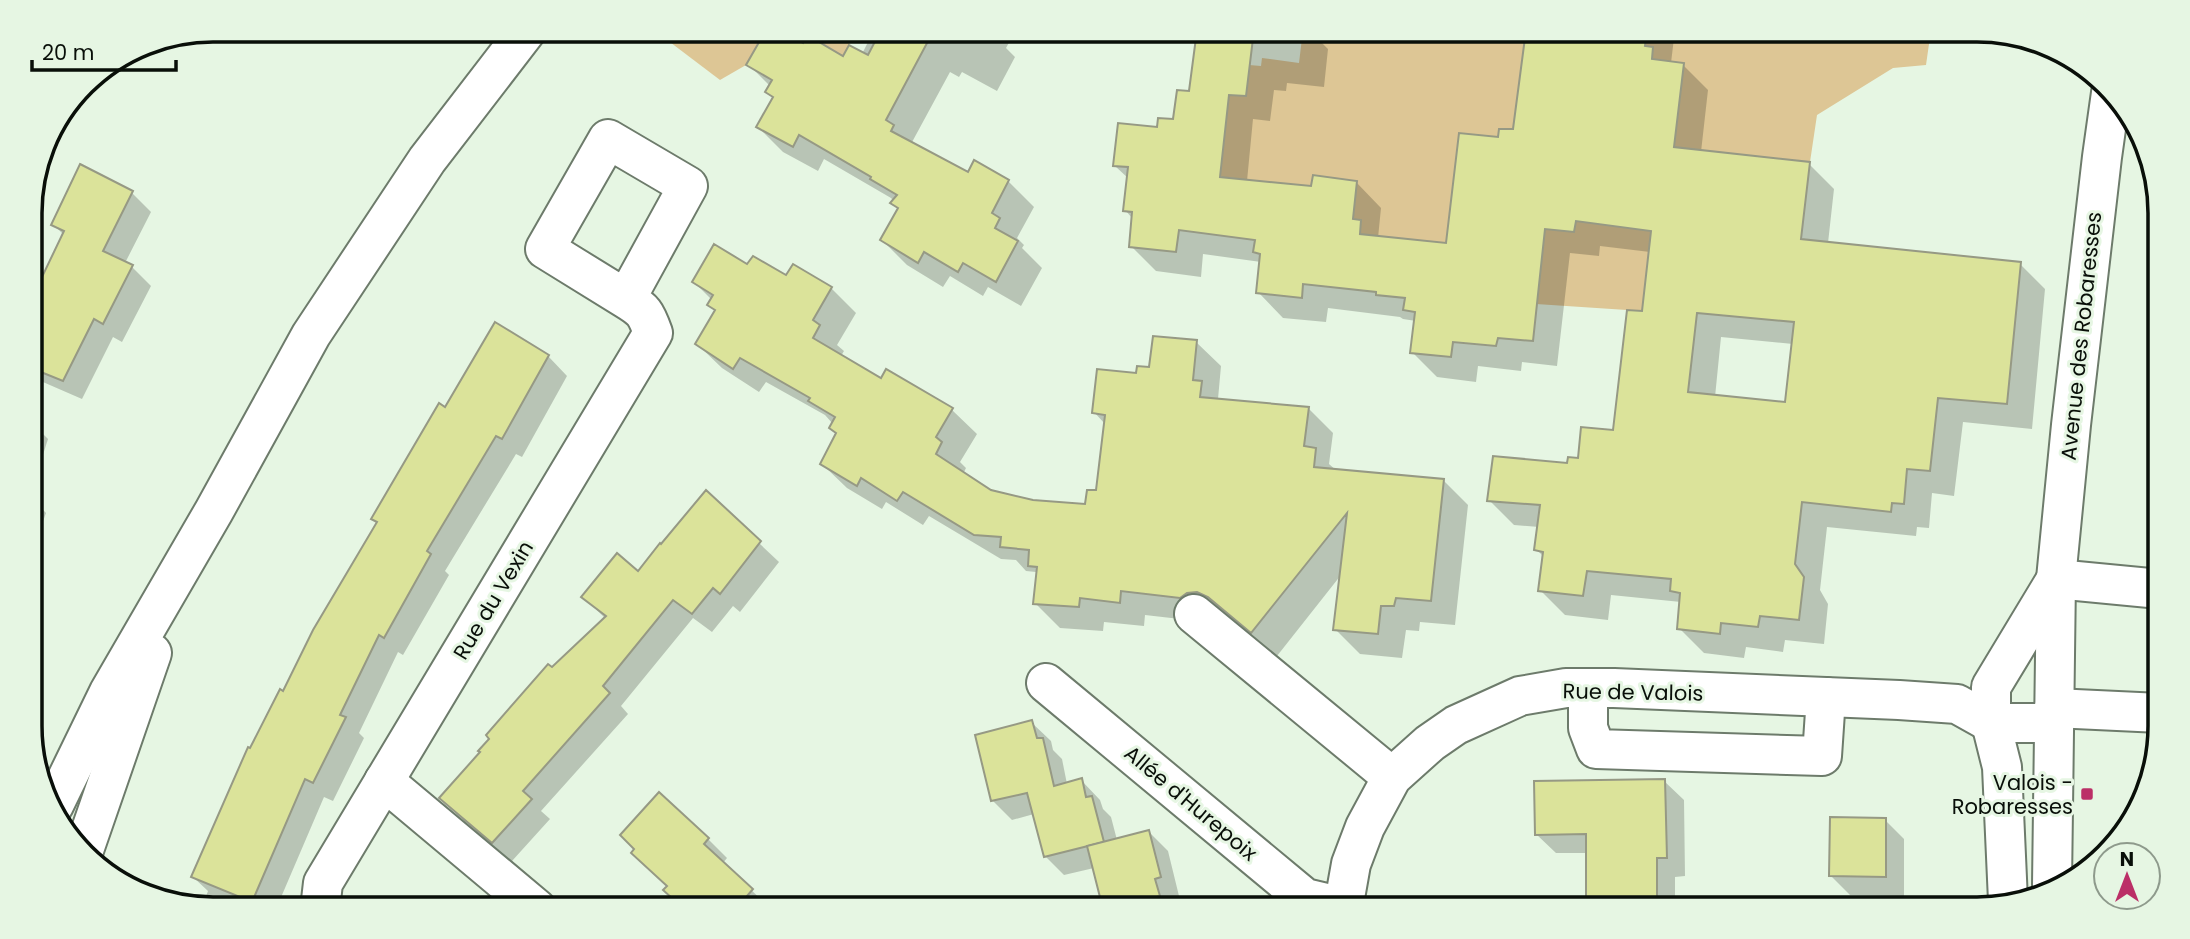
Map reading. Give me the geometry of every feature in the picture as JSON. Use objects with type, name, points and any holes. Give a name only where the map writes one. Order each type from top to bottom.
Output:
[{"type":"street","points":[[58,797],[109,692],[215,511],[311,335],[427,160],[518,42]]},
{"type":"street","name":"Avenue des Robaresses","points":[[2052,879],[2056,579],[2071,425],[2109,105]]},
{"type":"street","name":"Rue du Vexin","points":[[321,897],[323,883],[653,333],[647,314],[626,299]]},
{"type":"street","points":[[86,840],[155,645],[215,511]]},
{"type":"street","points":[[2056,579],[2148,588]]},
{"type":"street","name":"Avenue des Robaresses","points":[[1991,705],[2056,579]]},
{"type":"street","points":[[1194,614],[1392,777]]},
{"type":"street","name":"Allée d'Hurepoix","points":[[1046,683],[1304,897]]},
{"type":"street","name":"Rue de Valois","points":[[1345,897],[1351,864],[1364,827],[1392,777],[1430,743],[1456,725],[1520,696],[1566,688],[1614,688],[1991,705]]},
{"type":"street","points":[[1588,688],[1588,728],[1595,749],[1822,756],[1826,697]]},
{"type":"street","points":[[2008,894],[2002,767],[1991,705],[2148,712]]},
{"type":"street","points":[[384,781],[523,897]]},
{"type":"shaded area","points":[[670,42],[761,42],[746,65],[720,80]]},
{"type":"shaded area","points":[[820,42],[850,42],[839,63],[832,49]]},
{"type":"shaded area","points":[[1302,42],[1524,42],[1521,66],[1554,121],[1498,137],[1459,133],[1460,260],[1360,234],[1361,220],[1353,219],[1356,181],[1313,175],[1310,199],[1322,200],[1312,285],[1291,273],[1299,185],[1267,182],[1266,193],[1234,190],[1235,178],[1212,176],[1221,94],[1246,96],[1249,65],[1261,66],[1262,58],[1299,63]]},
{"type":"shaded area","points":[[1646,42],[1929,42],[1926,65],[1893,68],[1817,115],[1810,162],[1642,311],[1536,304],[1542,228],[1576,221],[1612,226],[1684,63],[1652,59],[1653,47],[1645,46]]},
{"type":"building","points":[[759,42],[819,42],[843,56],[849,45],[868,55],[875,42],[928,42],[886,120],[894,125],[891,131],[968,172],[974,160],[1009,180],[992,213],[1000,218],[995,228],[1018,241],[996,282],[963,263],[958,272],[924,252],[918,263],[880,240],[898,208],[890,203],[897,195],[799,135],[793,147],[756,127],[773,97],[765,92],[772,80],[746,65]]},
{"type":"building","points":[[1195,42],[1253,42],[1246,96],[1229,95],[1220,177],[1311,186],[1313,175],[1357,181],[1353,219],[1361,220],[1360,234],[1446,243],[1459,133],[1498,137],[1499,129],[1513,129],[1524,42],[1646,42],[1645,46],[1653,47],[1652,59],[1684,63],[1674,147],[1810,162],[1801,239],[2021,262],[2007,404],[1938,398],[1930,471],[1907,469],[1904,504],[1892,503],[1891,512],[1802,502],[1795,564],[1804,577],[1799,620],[1760,616],[1758,627],[1721,623],[1720,634],[1677,629],[1680,593],[1670,591],[1671,579],[1587,571],[1583,596],[1538,591],[1543,552],[1534,550],[1540,505],[1487,501],[1493,456],[1567,463],[1568,457],[1578,458],[1581,427],[1613,430],[1627,310],[1642,311],[1651,231],[1576,221],[1574,232],[1545,229],[1533,341],[1498,338],[1496,346],[1453,342],[1451,357],[1410,353],[1415,312],[1403,310],[1405,298],[1303,284],[1302,298],[1256,293],[1260,254],[1253,252],[1255,240],[1179,230],[1176,252],[1129,247],[1132,212],[1123,211],[1128,167],[1113,166],[1118,123],[1157,127],[1158,118],[1173,119],[1177,90],[1189,91]],"holes":[[[1697,313],[1794,322],[1785,402],[1688,392]]]},
{"type":"building","points":[[80,164],[133,191],[103,251],[133,265],[103,324],[94,319],[63,381],[42,372],[42,277],[64,231],[51,225]]},
{"type":"building","points":[[714,244],[747,264],[753,256],[786,275],[793,264],[832,287],[813,320],[820,325],[813,338],[881,378],[886,369],[953,408],[936,437],[942,442],[936,454],[991,490],[1033,500],[1085,504],[1087,490],[1096,490],[1105,415],[1092,413],[1097,369],[1136,373],[1137,366],[1149,367],[1153,336],[1197,340],[1193,380],[1202,381],[1200,397],[1309,407],[1304,446],[1316,448],[1314,467],[1444,479],[1431,601],[1396,598],[1394,606],[1381,606],[1378,634],[1333,630],[1347,513],[1251,633],[1208,597],[1197,592],[1187,593],[1180,598],[1121,591],[1120,603],[1080,598],[1079,607],[1033,604],[1037,567],[1028,566],[1029,550],[1000,547],[1001,537],[974,535],[903,492],[897,501],[861,478],[857,486],[820,464],[836,433],[829,428],[835,417],[808,401],[810,398],[740,358],[733,369],[695,344],[715,310],[707,305],[713,295],[692,282]]},
{"type":"building","points":[[495,322],[549,355],[502,439],[496,436],[427,551],[431,554],[384,638],[379,635],[340,715],[346,717],[313,783],[305,779],[254,897],[240,897],[191,877],[248,747],[250,748],[280,689],[283,691],[313,630],[377,522],[371,519],[439,403],[445,407]]},
{"type":"building","points":[[706,490],[761,541],[720,594],[713,588],[692,614],[673,600],[603,686],[610,693],[523,791],[532,799],[492,843],[439,798],[480,752],[478,751],[489,739],[486,735],[548,664],[552,667],[606,616],[581,597],[617,553],[638,571]]},
{"type":"building","points":[[1032,720],[1037,738],[1043,738],[1054,786],[1082,778],[1086,797],[1092,796],[1104,842],[1044,857],[1027,793],[991,801],[975,735]]},
{"type":"building","points":[[1665,779],[1667,858],[1657,858],[1657,897],[1586,897],[1586,834],[1535,835],[1534,781]]},
{"type":"building","points":[[659,792],[709,838],[704,844],[753,889],[746,897],[671,897],[663,890],[667,886],[631,853],[634,849],[620,835]]},
{"type":"building","points":[[1830,817],[1886,818],[1886,877],[1829,876]]},
{"type":"building","points":[[1149,830],[1161,877],[1155,879],[1160,896],[1100,897],[1087,846]]},
{"type":"place","name":"Valois - Robaresses","points":[[2087,794]]}]
